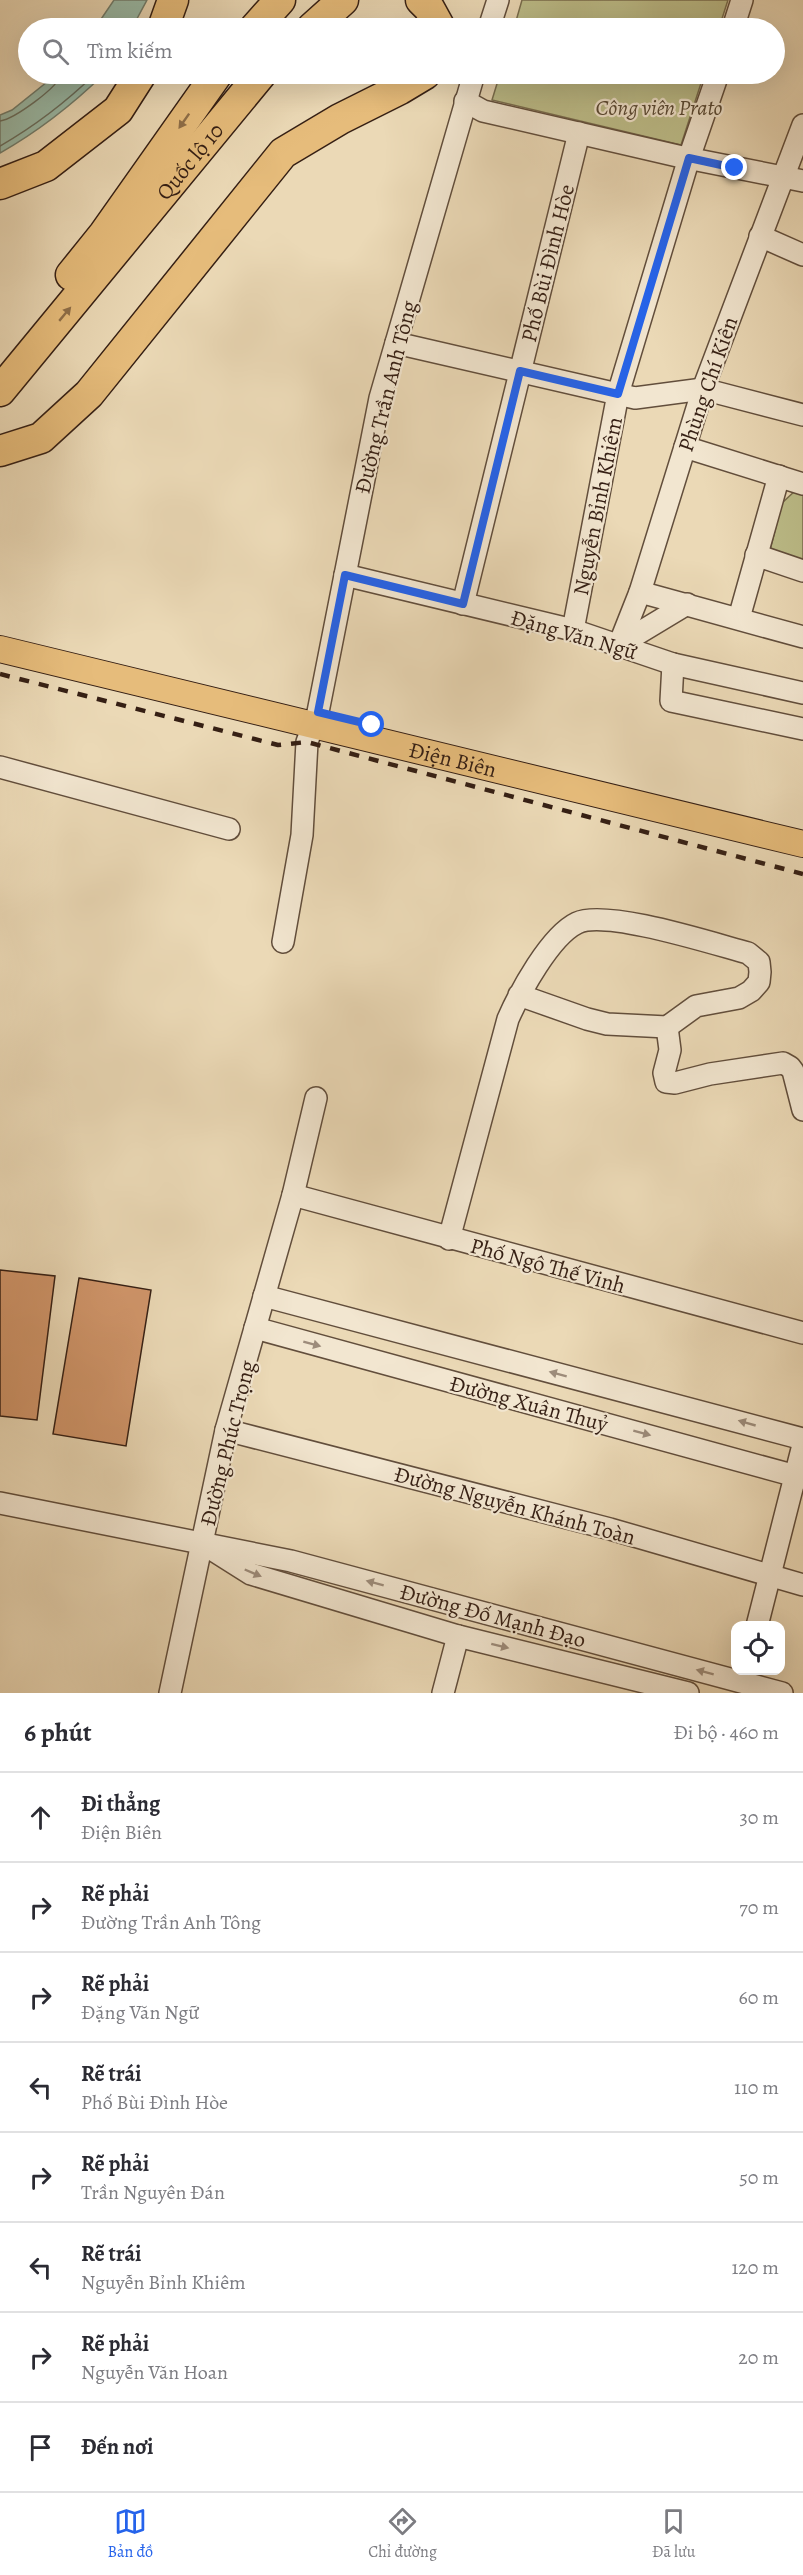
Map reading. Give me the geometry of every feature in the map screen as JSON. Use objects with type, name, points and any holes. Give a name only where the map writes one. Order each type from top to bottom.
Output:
[{"type":"highway","points":[[167,18],[173,0]]},
{"type":"highway","points":[[258,18],[271,0]]},
{"type":"highway","points":[[264,18],[280,0]]},
{"type":"highway","points":[[307,18],[322,0]]},
{"type":"highway","points":[[323,18],[343,0]]},
{"type":"highway","points":[[421,0],[434,18]]},
{"type":"highway","points":[[449,18],[451,0]]},
{"type":"highway","points":[[0,184],[46,165],[118,110],[135,84]]},
{"type":"highway","name":"Quốc lộ 10","points":[[112,241],[212,84]]},
{"type":"highway","name":"Quốc lộ 10","points":[[112,241],[253,84]]},
{"type":"highway","points":[[0,451],[41,438],[89,394],[283,153],[340,119],[408,84]]},
{"type":"highway","points":[[0,362],[112,241]]},
{"type":"highway","points":[[0,391],[112,241]]},
{"type":"main road","name":"Điện Biên","points":[[0,633],[271,698],[316,719],[803,844]]},
{"type":"main road","name":"Điện Biên","points":[[0,648],[803,827]]},
{"type":"street","points":[[492,18],[498,0]]},
{"type":"street","points":[[736,18],[742,0]]},
{"type":"street","name":"Đường Trần Anh Tông","points":[[283,942],[302,835],[308,742],[316,719],[380,398],[471,84]]},
{"type":"street","name":"Nguyễn Bỉnh Khiêm","points":[[573,630],[618,394],[689,158],[715,84]]},
{"type":"street","points":[[465,102],[483,111],[689,158],[803,181]]},
{"type":"street","name":"Phùng Chí Kiên","points":[[619,645],[640,592],[704,388],[803,125]]},
{"type":"street","name":"Phố Bùi Đình Hòe","points":[[463,604],[579,133]]},
{"type":"street","points":[[760,236],[803,255]]},
{"type":"street","points":[[396,344],[635,398],[704,388],[803,415]]},
{"type":"street","points":[[685,447],[803,484]]},
{"type":"street","points":[[739,618],[779,476]]},
{"type":"street","points":[[756,555],[803,571]]},
{"type":"street","name":"Đặng Văn Ngữ","points":[[345,575],[573,630],[673,663],[803,693]]},
{"type":"street","points":[[640,592],[803,637]]},
{"type":"street","points":[[619,645],[687,604]]},
{"type":"street","points":[[673,663],[671,701],[803,729]]},
{"type":"street","points":[[0,767],[229,828]]},
{"type":"street","points":[[450,1239],[508,1019],[519,995],[539,963],[567,930],[585,921],[639,924],[754,957],[760,972],[759,982],[751,991],[739,998],[696,1006],[667,1027],[607,1024],[519,995]]},
{"type":"street","points":[[667,1027],[670,1050],[664,1072],[666,1082],[675,1083],[710,1074],[783,1063],[790,1066],[793,1071],[803,1110]]},
{"type":"street","name":"Đường Phúc Trọng","points":[[170,1693],[226,1430],[293,1195],[316,1098]]},
{"type":"street","name":"Phố Ngô Thế Vinh","points":[[293,1195],[803,1333]]},
{"type":"street","name":"Đường Xuân Thuỷ","points":[[264,1296],[803,1439]]},
{"type":"street","name":"Đường Xuân Thuỷ","points":[[255,1328],[799,1477]]},
{"type":"street","name":"Đường Nguyễn Khánh Toàn","points":[[226,1430],[610,1529],[803,1585]]},
{"type":"street","points":[[758,1621],[769,1576],[799,1477],[803,1445]]},
{"type":"street","name":"Đường Đố Mạnh Đạo","points":[[0,1503],[291,1561],[782,1693]]},
{"type":"street","points":[[203,1543],[251,1574],[458,1636],[688,1693]]},
{"type":"street","points":[[443,1693],[458,1636]]},
{"type":"green space","name":"Công viên Prato","points":[[522,0],[728,0],[722,18],[517,18]]},
{"type":"green space","name":"Công viên Prato","points":[[497,84],[701,84],[681,145],[492,100]]},
{"type":"green space","points":[[796,490],[803,491],[803,569],[768,558],[782,503]]},
{"type":"water","points":[[114,0],[147,0],[137,18],[102,18]]},
{"type":"water","points":[[44,84],[93,84],[55,117],[0,153],[0,115],[12,110]]},
{"type":"building","points":[[0,1270],[55,1276],[37,1420],[0,1416]]},
{"type":"building","points":[[79,1278],[151,1290],[126,1446],[53,1434]]},
{"type":"railway","points":[[0,674],[278,745],[307,742],[803,874]]},
{"type":"route","points":[[372,725],[318,712],[345,575],[463,604],[520,371],[618,394],[689,158],[735,168]]}]
